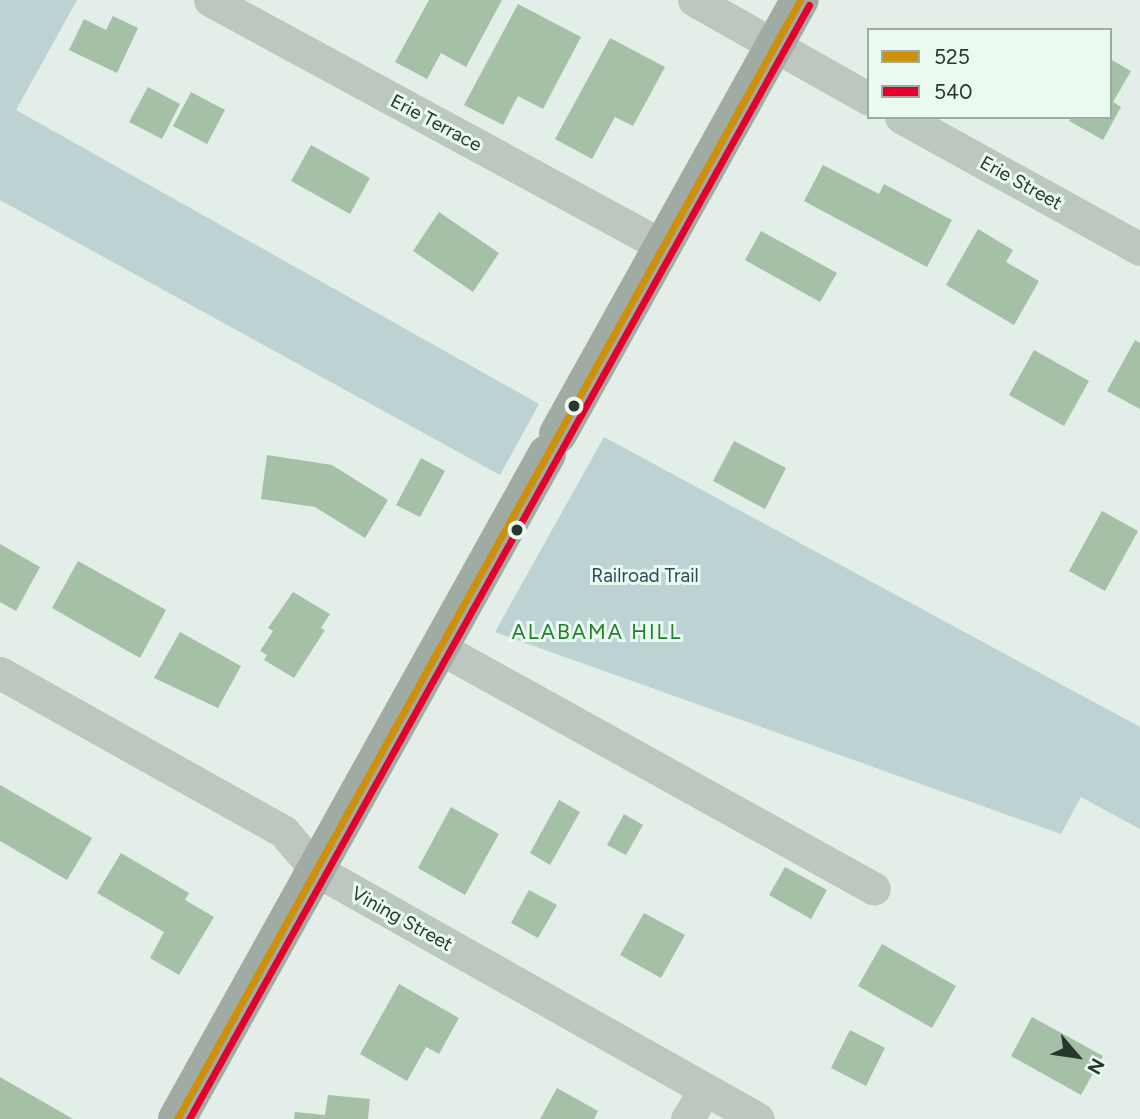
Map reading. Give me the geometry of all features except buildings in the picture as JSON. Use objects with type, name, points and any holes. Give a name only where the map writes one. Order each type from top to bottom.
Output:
[{"type":"main road","points":[[177,1119],[800,0]]},
{"type":"street","name":"Erie Terrace","points":[[210,0],[663,246]]},
{"type":"street","points":[[694,0],[867,98]]},
{"type":"street","name":"Erie Street","points":[[905,119],[1140,249]]},
{"type":"street","points":[[440,648],[874,889]]},
{"type":"street","name":"Vining Street","points":[[0,673],[284,832],[316,870],[758,1119]]},
{"type":"street","points":[[687,1119],[705,1090]]},
{"type":"green space","points":[[0,0],[77,0],[16,110],[539,404],[500,475],[0,200]]},
{"type":"green space","name":"Railroad Trail","points":[[604,437],[1140,727],[1140,829],[1081,797],[1061,834],[495,632]]},
{"type":"transit line","name":"525","points":[[177,1119],[800,0]]},
{"type":"transit line","name":"540","points":[[189,1119],[809,5]]},
{"type":"district","name":"ALABAMA HILL","points":[[597,632]]}]
